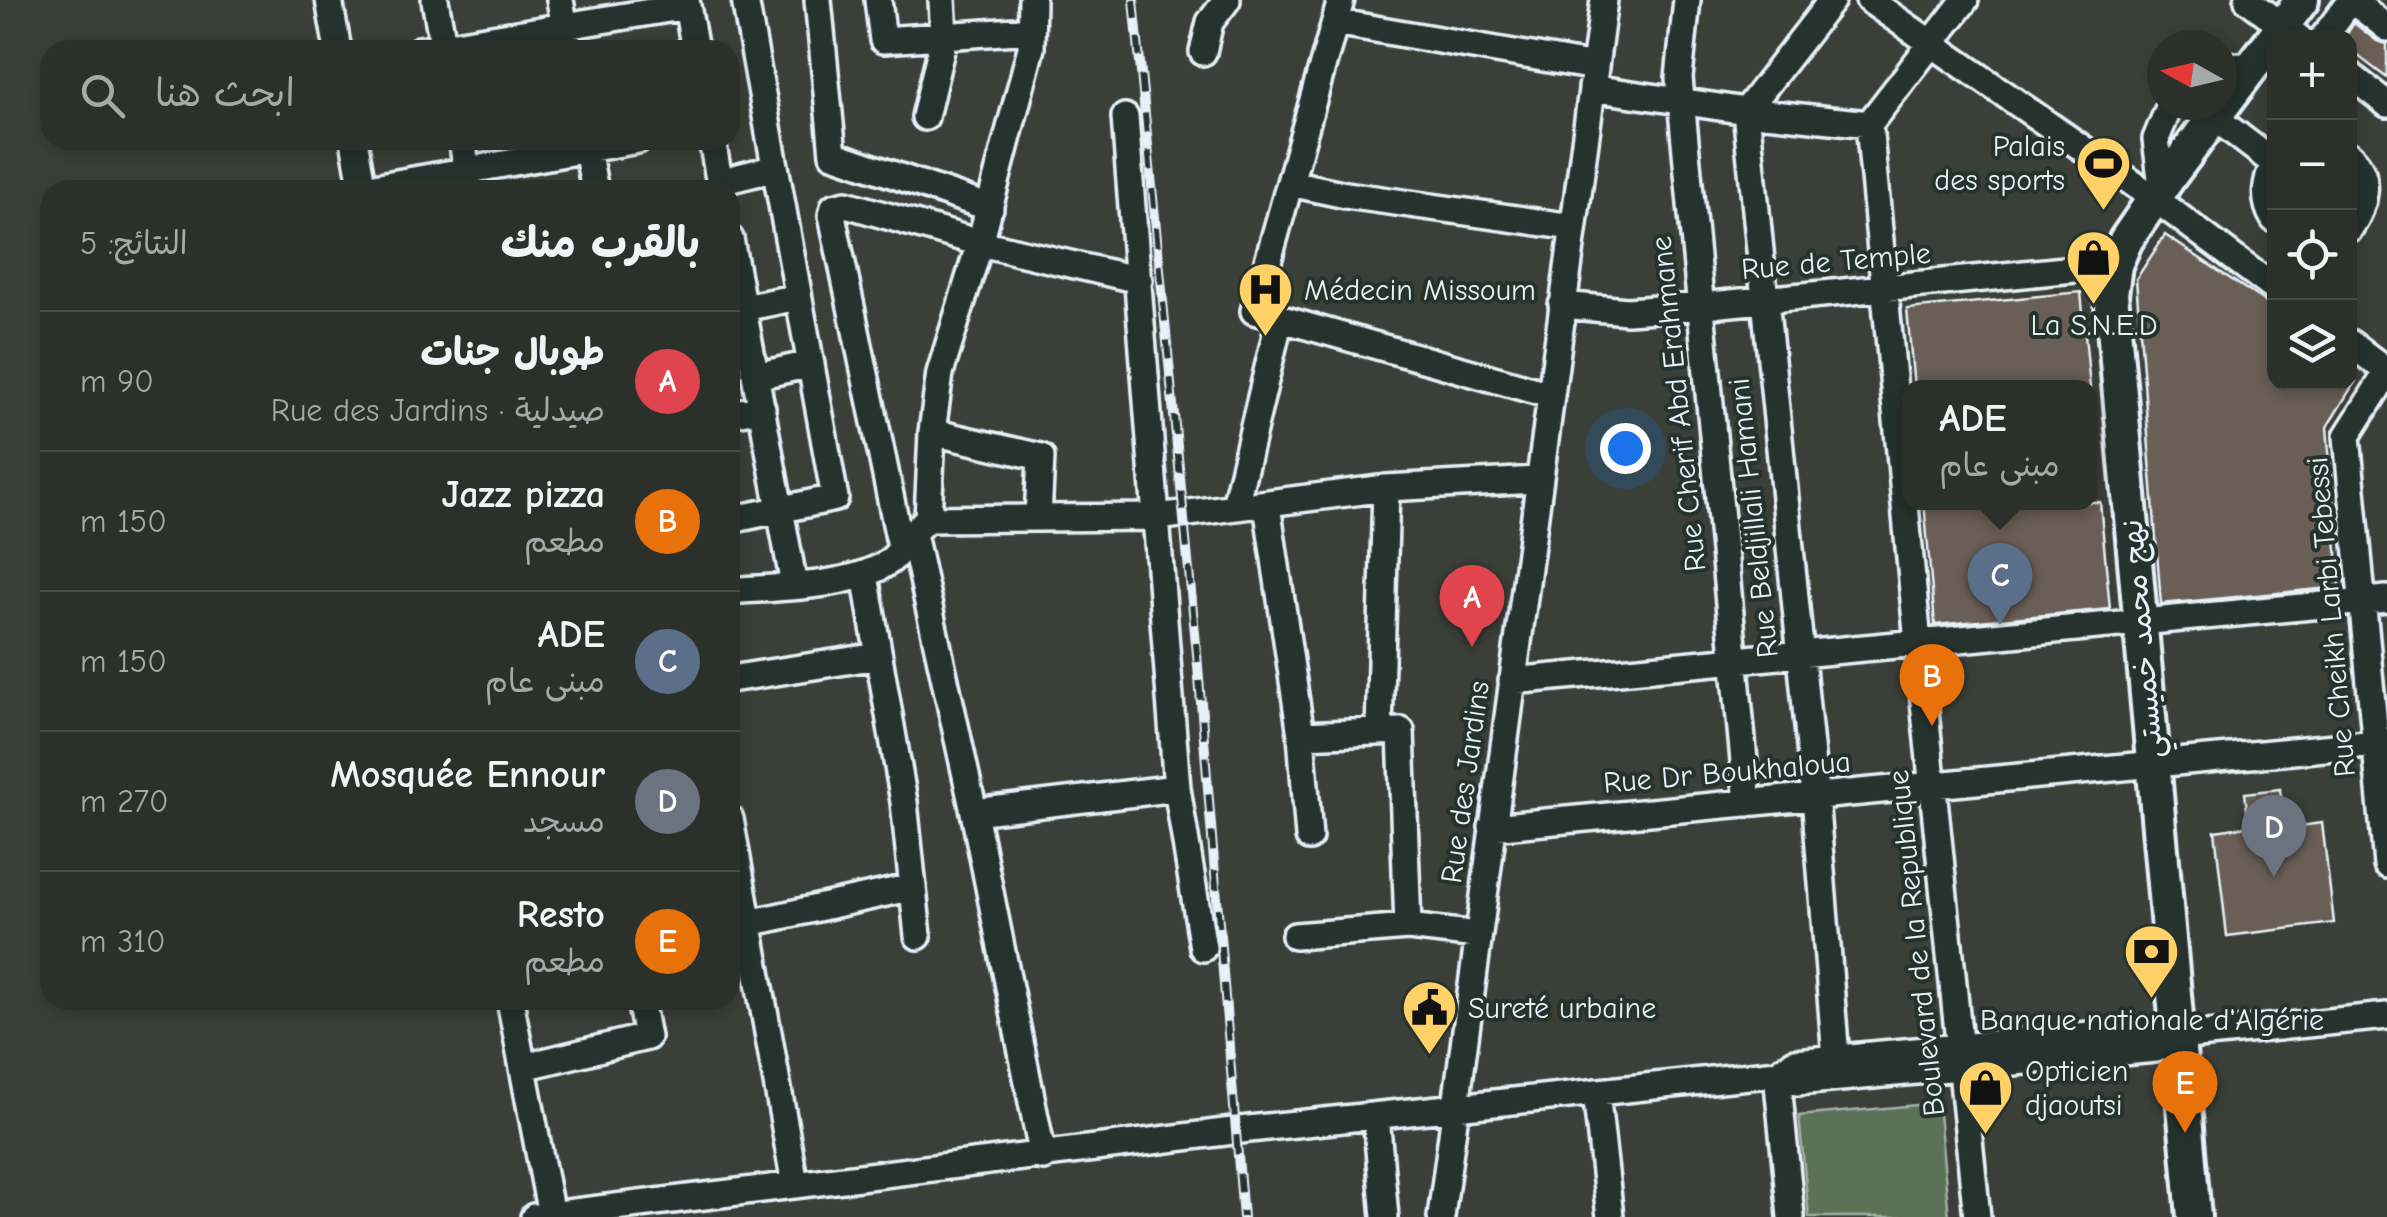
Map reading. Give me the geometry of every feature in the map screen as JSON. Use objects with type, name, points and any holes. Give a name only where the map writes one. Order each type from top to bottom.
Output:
[{"type":"main road","name":"نهج محمد خميستي","points":[[2237,66],[2295,21]]},
{"type":"main road","name":"نهج محمد خميستي","points":[[2194,1217],[2112,294],[2115,266],[2126,240],[2212,120]]},
{"type":"street","points":[[329,0],[336,40]]},
{"type":"street","points":[[435,0],[436,40]]},
{"type":"street","points":[[560,0],[567,38],[687,3],[694,40]]},
{"type":"street","points":[[740,518],[835,498],[746,0]]},
{"type":"street","points":[[818,0],[832,154],[990,208]]},
{"type":"street","points":[[878,0],[883,40],[1032,30]]},
{"type":"street","points":[[925,117],[944,37],[942,0]]},
{"type":"street","points":[[740,590],[865,575],[891,560],[914,534],[940,373],[990,208],[1031,48],[1032,0]]},
{"type":"street","points":[[1203,52],[1210,22],[1227,0]]},
{"type":"street","name":"Rue des Jardins","points":[[1441,1217],[1604,0]]},
{"type":"street","name":"Rue Cherif Abd Erahmane","points":[[1687,0],[1679,78],[1748,802]]},
{"type":"street","points":[[1746,112],[1832,0]]},
{"type":"street","points":[[1869,0],[2158,192],[2267,282]]},
{"type":"street","points":[[1235,506],[1290,183],[1338,11],[1681,101],[1746,112],[1869,124],[1965,0]]},
{"type":"street","points":[[2248,0],[2295,21]]},
{"type":"street","points":[[2328,30],[2351,0],[2387,28]]},
{"type":"street","points":[[2357,80],[2387,104]]},
{"type":"street","name":"Rue Beldjillali Hamani","points":[[1746,112],[1815,796],[1836,1058]]},
{"type":"street","points":[[1126,117],[1177,788],[1202,948]]},
{"type":"street","points":[[2158,192],[2156,139],[2164,120]]},
{"type":"street","points":[[2217,120],[2267,157]]},
{"type":"street","name":"Boulevard de la Republique","points":[[1869,124],[1902,472]]},
{"type":"street","points":[[356,150],[361,180]]},
{"type":"street","points":[[464,150],[469,180]]},
{"type":"street","points":[[472,180],[570,150]]},
{"type":"street","points":[[587,150],[593,180]]},
{"type":"street","points":[[714,150],[719,180]]},
{"type":"street","points":[[2357,162],[2376,187],[2357,217]]},
{"type":"street","points":[[738,180],[775,168]]},
{"type":"street","points":[[1290,183],[1346,195],[1573,227]]},
{"type":"street","points":[[1043,1157],[914,534],[832,214],[838,204],[846,204],[980,243],[1139,280]]},
{"type":"street","name":"Rue de Temple","points":[[1562,305],[1627,311],[1702,306],[2115,266]]},
{"type":"street","points":[[743,308],[798,297]]},
{"type":"street","points":[[740,299],[740,351],[756,376],[794,585]]},
{"type":"street","points":[[1267,314],[1550,395]]},
{"type":"street","points":[[2357,348],[2387,372]]},
{"type":"street","points":[[756,376],[811,364]]},
{"type":"street","name":"Rue Cheikh Larbi Tebessi","points":[[2387,372],[2346,436],[2375,600],[2387,865]]},
{"type":"street","points":[[740,412],[762,408]]},
{"type":"street","points":[[932,432],[1041,458],[1038,518]]},
{"type":"street","points":[[914,534],[1038,518],[1157,517],[1386,488],[1538,480]]},
{"type":"street","points":[[1379,732],[1386,488]]},
{"type":"street","points":[[1267,504],[1301,735],[1309,837]]},
{"type":"street","name":"Boulevard de la Republique","points":[[1906,510],[1978,1217]]},
{"type":"street","points":[[865,575],[904,802],[918,936]]},
{"type":"street","points":[[1512,680],[2375,600]]},
{"type":"street","points":[[740,677],[878,656]]},
{"type":"street","points":[[1301,735],[1401,731],[1408,927]]},
{"type":"street","name":"Rue Dr Boukhaloua","points":[[1492,827],[2382,742]]},
{"type":"street","points":[[974,812],[1177,788]]},
{"type":"street","points":[[749,923],[913,887]]},
{"type":"street","points":[[740,903],[749,923],[795,1184]]},
{"type":"street","points":[[1295,936],[1408,927],[1477,935]]},
{"type":"street","points":[[512,1010],[542,1216],[1376,1116],[1777,1073],[1795,1062],[1960,1057]]},
{"type":"street","points":[[523,1067],[647,1037],[642,1010]]},
{"type":"street","points":[[1777,1073],[1797,1082],[2154,1029],[2178,1037],[2387,1016]]},
{"type":"street","points":[[1777,1073],[1792,1217]]},
{"type":"street","points":[[1596,1092],[1610,1217]]},
{"type":"street","points":[[1376,1116],[1385,1217]]},
{"type":"green space","points":[[1938,1103],[1949,1217],[1809,1217],[1799,1116]]},
{"type":"building","points":[[2354,23],[2387,44],[2387,78],[2357,55],[2357,30],[2349,30]]},
{"type":"building","points":[[2165,235],[2267,303],[2267,390],[2350,390],[2327,427],[2340,587],[2161,604],[2136,279]]},
{"type":"building","points":[[2081,292],[2089,380],[1913,380],[1907,309]]},
{"type":"building","points":[[2100,502],[2110,609],[1935,625],[1925,510],[2097,510]]},
{"type":"building","points":[[2280,789],[2285,828],[2322,823],[2334,923],[2227,936],[2215,831],[2249,826],[2245,793]]},
{"type":"railway","points":[[1134,0],[1197,654],[1243,1217]]},
{"type":"place","name":"Palais des sports","points":[[2104,212]]},
{"type":"place","name":"La S.N.E.D","points":[[2094,306]]},
{"type":"place","name":"Médecin Missoum","points":[[1265,339]]},
{"type":"place","name":"ADE","points":[[2000,625]]},
{"type":"place","name":"طوبال جنات","points":[[1472,647]]},
{"type":"place","name":"Jazz pizza","points":[[1932,726]]},
{"type":"place","name":"Mosquée Ennour","points":[[2274,877]]},
{"type":"place","name":"Banque nationale d'Algérie","points":[[2152,1001]]},
{"type":"place","name":"Sureté urbaine","points":[[1429,1057]]},
{"type":"place","name":"Resto","points":[[2185,1133]]},
{"type":"place","name":"Opticien djaoutsi","points":[[1986,1137]]}]
